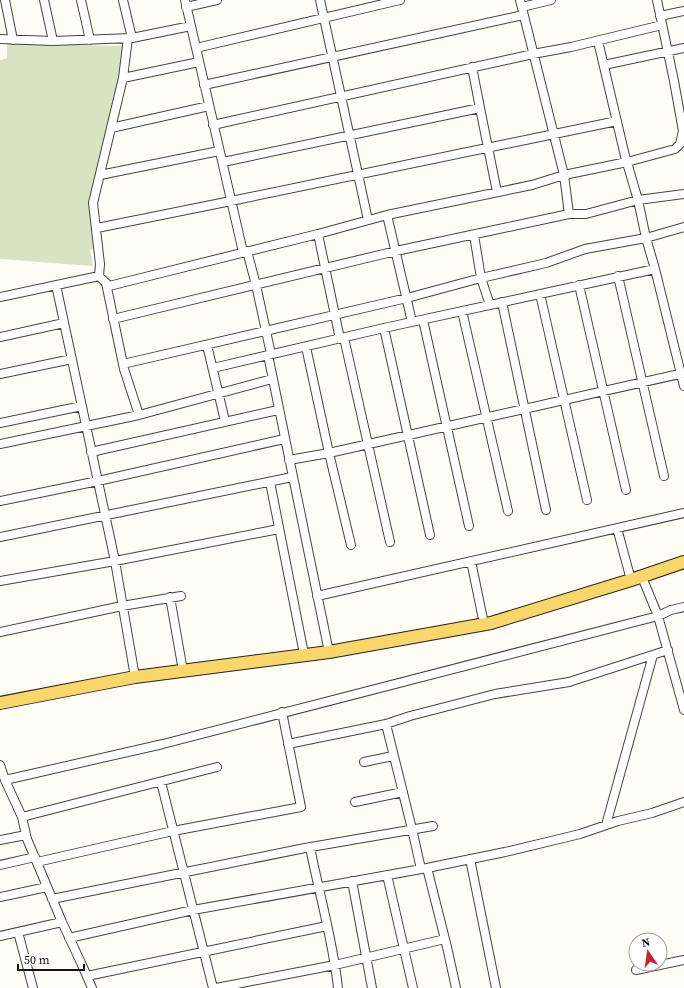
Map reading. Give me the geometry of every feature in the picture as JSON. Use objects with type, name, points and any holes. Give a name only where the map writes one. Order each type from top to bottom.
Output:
[{"type":"main road","points":[[0,703],[135,677],[304,654],[329,652],[484,624],[684,562]]},
{"type":"street","points":[[5,0],[13,40]]},
{"type":"street","points":[[44,0],[53,41]]},
{"type":"street","points":[[81,0],[90,40]]},
{"type":"street","points":[[123,0],[130,38],[123,78],[93,203],[100,264],[99,276],[109,286],[318,234],[387,215],[532,185],[564,175],[627,162],[675,149],[680,144],[684,131],[657,0]]},
{"type":"street","points":[[218,0],[185,4],[231,201],[256,285],[266,331],[272,379],[278,410],[329,652]]},
{"type":"street","points":[[320,0],[368,220]]},
{"type":"street","points":[[196,48],[400,0]]},
{"type":"street","points":[[204,85],[333,56],[551,0]]},
{"type":"street","points":[[521,7],[552,134],[564,175],[569,214]]},
{"type":"street","points":[[660,16],[684,11]]},
{"type":"street","points":[[213,125],[472,67],[598,41],[662,25]]},
{"type":"street","points":[[0,39],[53,41],[130,38],[191,26]]},
{"type":"street","points":[[598,41],[627,162],[638,200],[646,238],[656,269],[683,373],[684,386]]},
{"type":"street","points":[[604,65],[684,48]]},
{"type":"street","points":[[123,78],[199,62]]},
{"type":"street","points":[[472,67],[497,192]]},
{"type":"street","points":[[111,128],[209,106]]},
{"type":"street","points":[[223,162],[480,108]]},
{"type":"street","points":[[96,228],[617,121]]},
{"type":"street","points":[[100,175],[219,151]]},
{"type":"street","points":[[113,319],[396,251],[569,214],[586,214],[638,200],[684,194]]},
{"type":"street","points":[[387,215],[412,322]]},
{"type":"street","points":[[123,364],[407,298],[481,278],[546,263],[585,249],[646,238],[684,227]]},
{"type":"street","points":[[318,234],[335,314],[368,444],[390,542]]},
{"type":"street","points":[[474,235],[481,278],[490,305]]},
{"type":"street","points":[[213,368],[384,328],[618,276],[656,269]]},
{"type":"street","points":[[0,297],[99,276]]},
{"type":"street","points":[[618,276],[644,382],[664,476]]},
{"type":"street","points":[[106,283],[123,364],[139,415]]},
{"type":"street","points":[[56,285],[115,561],[135,677]]},
{"type":"street","points":[[579,285],[602,392],[626,490]]},
{"type":"street","points":[[540,294],[587,500]]},
{"type":"street","points":[[502,302],[546,510]]},
{"type":"street","points":[[462,311],[508,511]]},
{"type":"street","points":[[423,320],[469,526]]},
{"type":"street","points":[[0,337],[64,323]]},
{"type":"street","points":[[384,328],[430,535]]},
{"type":"street","points":[[207,345],[225,421]]},
{"type":"street","points":[[306,347],[350,545]]},
{"type":"street","points":[[0,374],[72,359]]},
{"type":"street","points":[[288,460],[329,453],[407,436],[683,373]]},
{"type":"street","points":[[0,444],[139,415],[272,379]]},
{"type":"street","points":[[0,423],[82,406]]},
{"type":"street","points":[[92,452],[278,410]]},
{"type":"street","points":[[0,501],[98,481],[284,439]]},
{"type":"street","points":[[0,537],[292,477]]},
{"type":"street","points":[[270,482],[304,654]]},
{"type":"street","points":[[317,596],[684,513]]},
{"type":"street","points":[[0,581],[115,561],[280,528]]},
{"type":"street","points":[[617,528],[636,578],[658,616],[684,710]]},
{"type":"street","points":[[471,561],[484,624]]},
{"type":"street","points":[[0,632],[122,606],[180,596]]},
{"type":"street","points":[[170,597],[183,671]]},
{"type":"street","points":[[5,780],[163,744],[658,616],[671,610],[684,607]]},
{"type":"street","points":[[288,744],[386,724],[410,716],[495,694],[569,682],[668,650]]},
{"type":"street","points":[[606,825],[653,655]]},
{"type":"street","points":[[0,865],[36,860],[173,831],[300,807],[282,712]]},
{"type":"street","points":[[386,724],[412,829],[445,939],[456,988]]},
{"type":"street","points":[[364,762],[393,756]]},
{"type":"street","points":[[0,765],[5,780],[22,817],[26,835],[47,887],[92,988]]},
{"type":"street","points":[[22,817],[217,767]]},
{"type":"street","points":[[161,782],[214,988],[335,965],[445,939]]},
{"type":"street","points":[[356,802],[403,792]]},
{"type":"street","points":[[69,938],[193,910],[505,852],[580,834],[684,802]]},
{"type":"street","points":[[52,899],[310,847],[433,826]]},
{"type":"street","points":[[0,840],[26,835]]},
{"type":"street","points":[[310,847],[317,887],[335,965],[338,988]]},
{"type":"street","points":[[470,859],[496,988]]},
{"type":"street","points":[[387,875],[413,988]]},
{"type":"street","points":[[352,881],[372,988]]},
{"type":"street","points":[[0,897],[47,887]]},
{"type":"street","points":[[0,936],[62,922]]},
{"type":"street","points":[[87,976],[327,926]]},
{"type":"street","points":[[18,932],[33,988]]},
{"type":"street","points":[[668,963],[684,960]]},
{"type":"green space","points":[[7,43],[123,46],[113,105],[89,203],[96,248],[90,250],[93,266],[0,259],[0,60],[7,58]]}]
